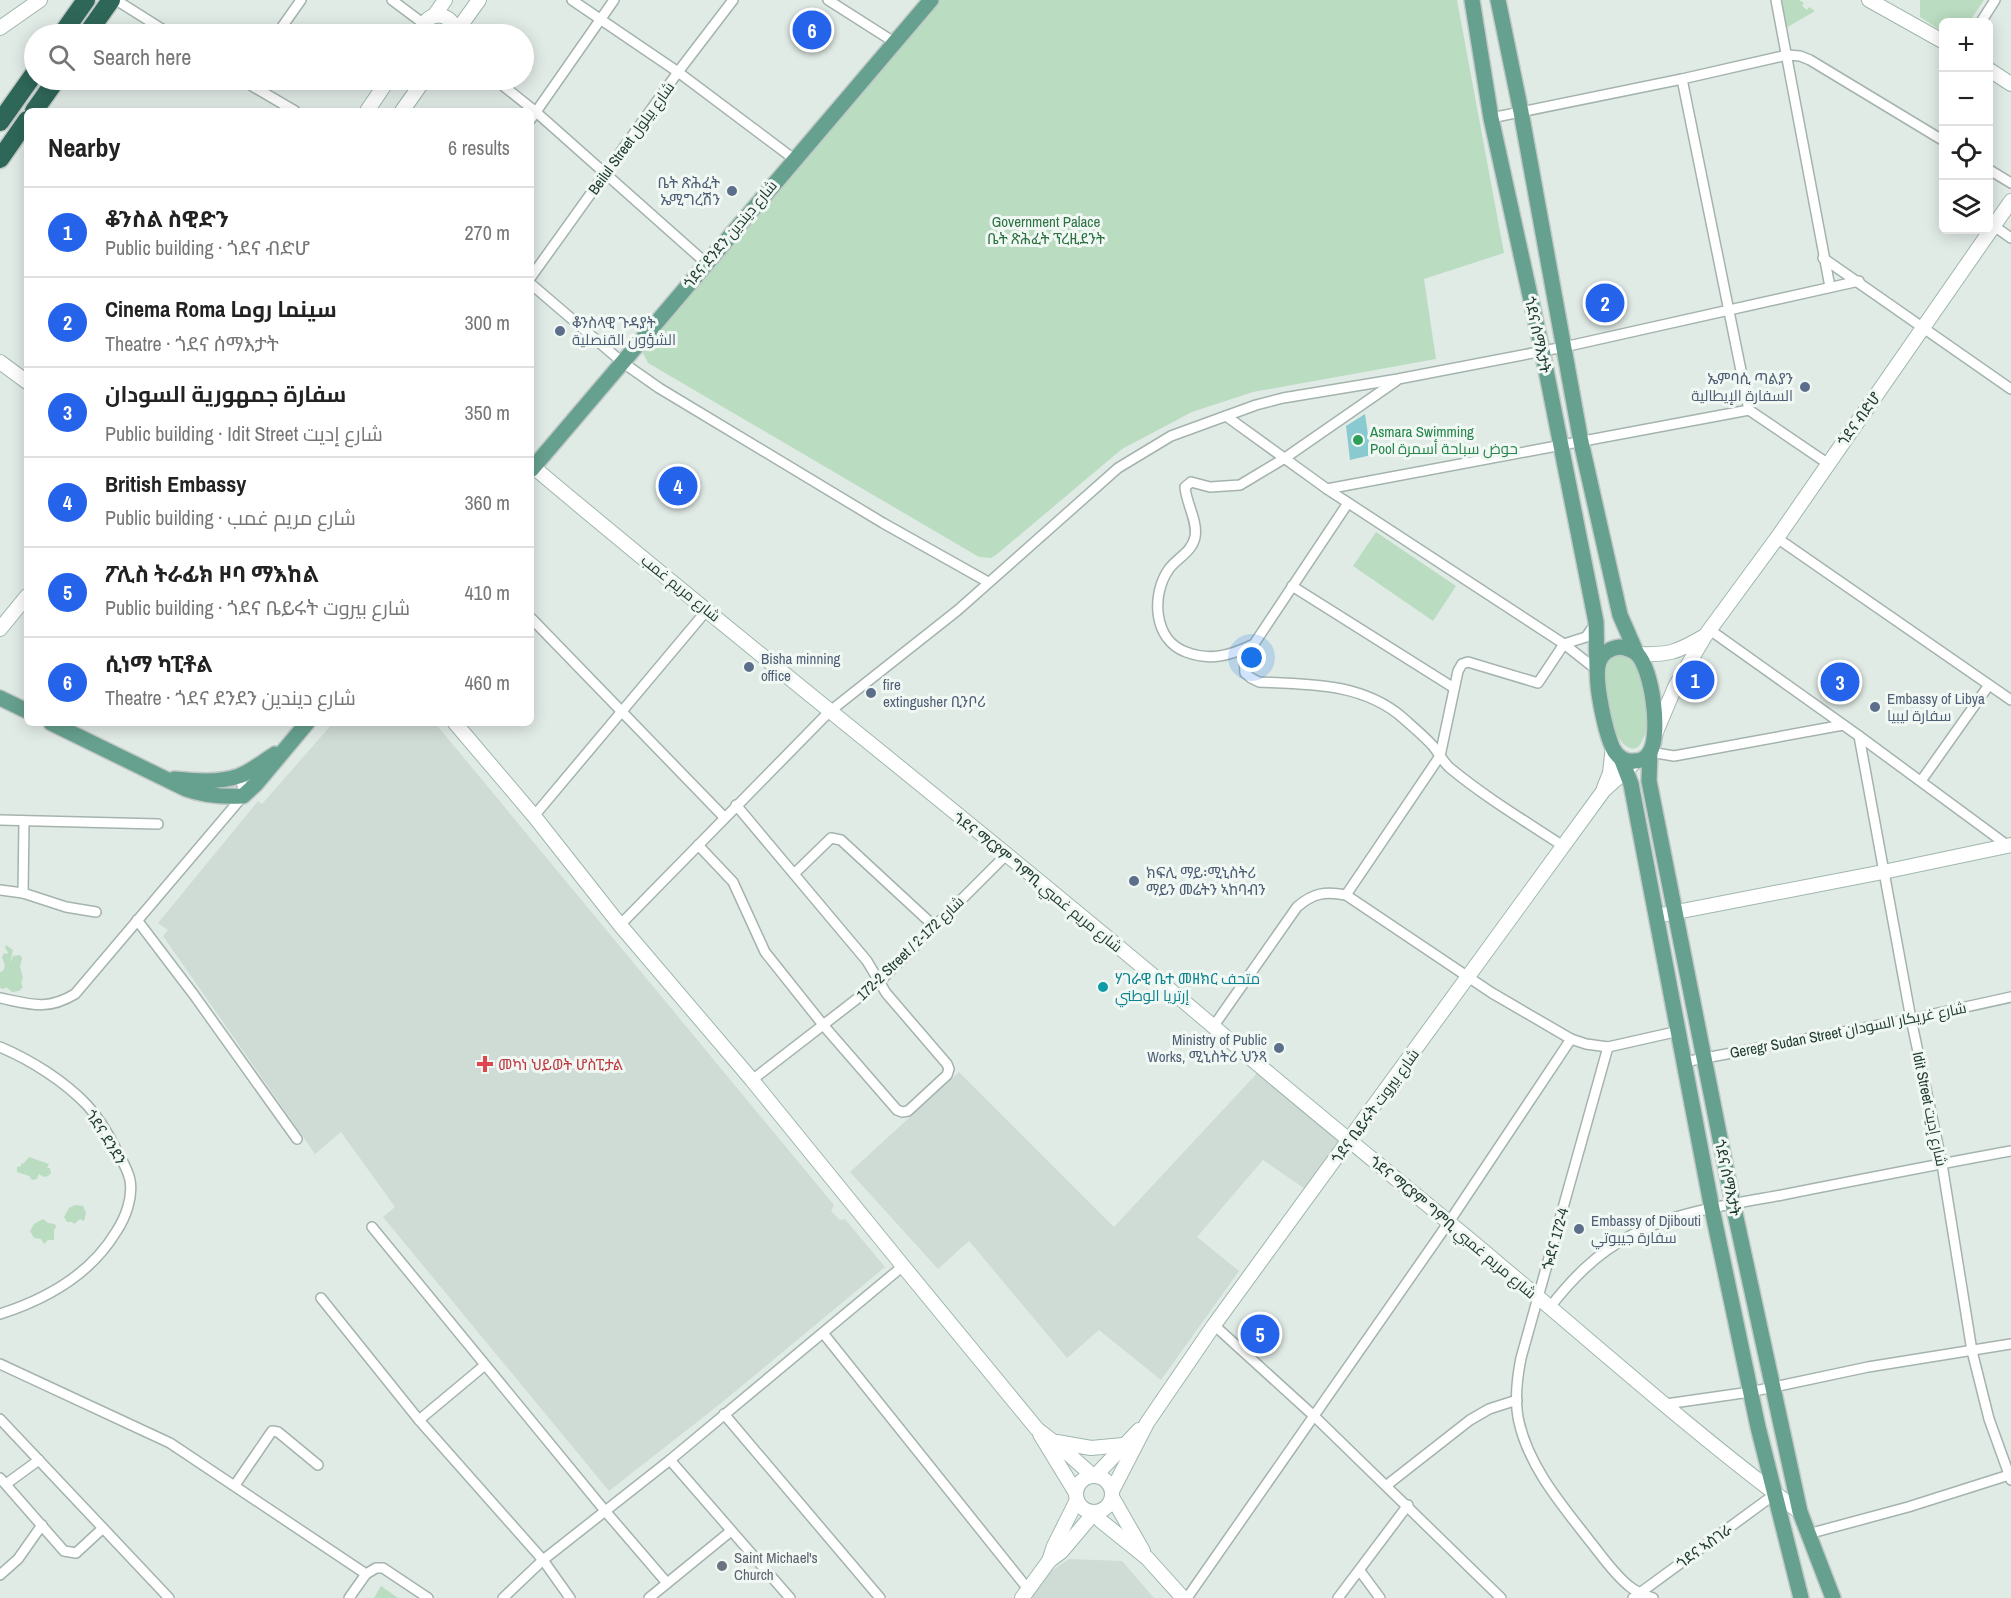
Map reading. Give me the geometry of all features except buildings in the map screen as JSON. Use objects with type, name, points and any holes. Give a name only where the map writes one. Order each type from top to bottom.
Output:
[{"type":"highway","points":[[69,24],[86,0]]},
{"type":"highway","points":[[95,24],[113,0]]},
{"type":"highway","points":[[0,122],[24,88]]},
{"type":"highway","points":[[35,108],[46,90]]},
{"type":"highway","points":[[0,159],[24,124]]},
{"type":"main road","points":[[1,25],[40,0]]},
{"type":"main road","points":[[427,24],[445,0]]},
{"type":"main road","points":[[462,24],[479,0]]},
{"type":"main road","name":"ጎደና ደንደን شارع ديندين","points":[[534,465],[931,0]]},
{"type":"main road","name":"ጎደና ሰማእታት","points":[[1472,0],[1491,118],[1542,350],[1596,622],[1603,716],[1631,784],[1712,1209],[1750,1392],[1790,1558],[1802,1598]]},
{"type":"main road","name":"ጎደና ሰማእታት","points":[[1498,0],[1521,112],[1581,442],[1620,615],[1649,678],[1653,698],[1654,716],[1647,751],[1649,781],[1733,1204],[1800,1512],[1833,1598]]},
{"type":"main road","points":[[1869,0],[1939,39]]},
{"type":"main road","points":[[429,24],[439,16],[449,19],[452,24]]},
{"type":"main road","points":[[1993,72],[2011,84]]},
{"type":"main road","points":[[368,108],[381,90]]},
{"type":"main road","points":[[404,108],[417,90]]},
{"type":"main road","name":"ጎደና ብድሆ","points":[[1647,751],[1675,687],[1708,633],[1777,538],[2011,201]]},
{"type":"main road","points":[[0,362],[24,380]]},
{"type":"main road","name":"شارع مريم غمب","points":[[534,469],[707,609],[829,712]]},
{"type":"main road","points":[[0,629],[24,600]]},
{"type":"main road","points":[[1598,670],[1601,658],[1613,648],[1628,648],[1637,654],[1666,654],[1677,652],[1708,633]]},
{"type":"main road","points":[[0,698],[24,710]]},
{"type":"main road","name":"ጎደና ማርያም ግምቢ شارع مريم غمبي","points":[[829,712],[1006,855],[1666,1404],[1800,1512]]},
{"type":"main road","points":[[57,726],[196,793],[225,797],[243,796],[256,784],[303,726]]},
{"type":"main road","points":[[458,726],[1038,1429],[1094,1476],[1108,1482],[1112,1494],[1147,1558]]},
{"type":"main road","points":[[168,779],[227,779],[283,749]]},
{"type":"main road","points":[[1620,758],[1633,762],[1647,751]]},
{"type":"main road","points":[[1604,790],[1610,773],[1620,758]]},
{"type":"main road","points":[[1604,790],[1620,758]]},
{"type":"main road","name":"ጎደና ቤይሩት شارع بيروت","points":[[1147,1423],[1214,1326],[1604,790]]},
{"type":"main road","points":[[1656,916],[2009,845]]},
{"type":"main road","points":[[1049,1561],[1076,1497],[1079,1484],[1094,1476],[1147,1423]]},
{"type":"main road","points":[[1025,1593],[1049,1561],[1061,1552],[1094,1513],[1107,1508],[1147,1423]]},
{"type":"main road","points":[[1038,1429],[1080,1506],[1094,1513],[1147,1558],[1185,1598]]},
{"type":"main road","points":[[1054,1442],[1091,1448],[1123,1445]]},
{"type":"street","points":[[113,0],[153,24]]},
{"type":"street","points":[[284,24],[301,0]]},
{"type":"street","points":[[392,0],[419,24]]},
{"type":"street","points":[[572,0],[678,72],[794,159]]},
{"type":"street","points":[[614,0],[534,116],[606,173],[706,263]]},
{"type":"street","name":"Beilul Street شارع بيلول","points":[[534,273],[678,72],[733,0]]},
{"type":"street","points":[[828,0],[894,42]]},
{"type":"street","points":[[1776,0],[1830,287]]},
{"type":"street","points":[[1984,18],[1995,0]]},
{"type":"street","points":[[1491,118],[1787,55],[1810,60],[1939,138]]},
{"type":"street","points":[[1682,79],[1749,410],[1827,463]]},
{"type":"street","points":[[260,90],[290,108]]},
{"type":"street","points":[[507,90],[526,108]]},
{"type":"street","points":[[1993,172],[2011,183]]},
{"type":"street","points":[[1994,226],[2011,238]]},
{"type":"street","points":[[1823,258],[2011,389]]},
{"type":"street","points":[[620,925],[829,712],[924,637],[1118,468],[1172,436],[1256,405],[1283,398],[1398,379],[1564,347],[1859,281]]},
{"type":"street","points":[[534,287],[622,362],[659,388],[883,523],[988,582]]},
{"type":"street","points":[[1254,644],[1236,653],[1218,657],[1199,657],[1181,651],[1166,638],[1159,621],[1157,604],[1161,584],[1170,568],[1190,548],[1195,537],[1195,526],[1185,491],[1186,485],[1191,483],[1221,487],[1240,485],[1285,458],[1398,379]]},
{"type":"street","points":[[1327,489],[1749,410]]},
{"type":"street","points":[[1226,416],[1327,489],[1564,644],[1598,670]]},
{"type":"street","points":[[1348,502],[1244,659],[1245,673],[1259,682],[1329,685],[1374,700],[1400,716],[1425,738],[1447,765],[1469,783],[1563,846]]},
{"type":"street","points":[[1777,538],[2011,700]]},
{"type":"street","points":[[1292,586],[1454,688]]},
{"type":"street","points":[[534,816],[707,609]]},
{"type":"street","points":[[534,621],[724,817]]},
{"type":"street","points":[[1346,895],[1440,756],[1454,688],[1462,664],[1468,662],[1538,683],[1564,644],[1586,636],[1596,622]]},
{"type":"street","points":[[1708,633],[1859,736],[2009,845]]},
{"type":"street","points":[[1921,781],[1989,685]]},
{"type":"street","points":[[1647,751],[1674,756],[1843,725]]},
{"type":"street","name":"Idit Street شارع إديت","points":[[1859,736],[1911,1019],[1942,1164],[1972,1351],[1989,1419],[2010,1478]]},
{"type":"street","points":[[0,998],[38,1006],[63,1002],[75,994],[243,796],[227,779]]},
{"type":"street","points":[[227,779],[225,797],[227,814]]},
{"type":"street","points":[[698,845],[733,882],[765,952],[824,1026],[897,1110],[908,1111],[947,1075],[949,1069],[892,1000],[867,961],[736,806]]},
{"type":"street","points":[[0,820],[158,824]]},
{"type":"street","points":[[23,893],[24,821]]},
{"type":"street","points":[[794,874],[831,837],[841,840],[934,926]]},
{"type":"street","name":"172-2 Street / شارع 172-2","points":[[752,1080],[880,981],[1006,855]]},
{"type":"street","points":[[0,890],[23,893],[66,907],[96,912]]},
{"type":"street","points":[[1213,1027],[1297,907],[1313,895],[1322,892],[1346,895],[1469,977],[1571,1039],[1608,1047],[1679,1031]]},
{"type":"street","points":[[137,920],[297,1139]]},
{"type":"street","name":"Geregr Sudan Street شارع غريكار السودان","points":[[1684,1062],[1911,1019],[2011,997]]},
{"type":"street","points":[[1185,1598],[1449,1222],[1571,1039]]},
{"type":"street","name":"ጎደና ደንደን","points":[[0,1047],[45,1071],[88,1106],[111,1139],[124,1163],[130,1181],[129,1200],[124,1220],[105,1250],[80,1275],[56,1291],[0,1314]]},
{"type":"street","name":"ጐደና 172-4","points":[[1608,1047],[1545,1302],[1521,1358],[1517,1400],[1519,1422],[1545,1481],[1612,1569],[1636,1595],[1653,1598]]},
{"type":"street","points":[[1545,1302],[1595,1259],[1627,1237],[1656,1224],[1733,1204],[2011,1151]]},
{"type":"street","points":[[372,1227],[667,1583]]},
{"type":"street","points":[[503,1598],[543,1560],[670,1460],[903,1266]]},
{"type":"street","points":[[321,1298],[420,1420],[543,1560],[570,1598]]},
{"type":"street","points":[[1214,1326],[1388,1485],[1502,1598]]},
{"type":"street","points":[[823,1333],[1025,1593]]},
{"type":"street","points":[[1666,1404],[1750,1392],[1868,1367],[2011,1344]]},
{"type":"street","points":[[0,1364],[170,1443],[366,1574]]},
{"type":"street","points":[[420,1420],[485,1365]]},
{"type":"street","points":[[1388,1485],[1470,1420],[1489,1409],[1517,1400]]},
{"type":"street","points":[[724,1414],[880,1598]]},
{"type":"street","points":[[0,1419],[169,1598]]},
{"type":"street","points":[[236,1485],[272,1431],[278,1432],[318,1465]]},
{"type":"street","points":[[39,1460],[3,1481],[64,1551],[76,1553],[102,1529]]},
{"type":"street","points":[[670,1460],[787,1597]]},
{"type":"street","points":[[1808,1534],[2010,1478]]},
{"type":"street","name":"ጎደና ኣስገራ","points":[[1636,1595],[1775,1494]]},
{"type":"street","points":[[1338,1598],[1408,1505]]},
{"type":"street","points":[[0,1575],[18,1559],[42,1525]]},
{"type":"street","points":[[649,1598],[731,1531]]},
{"type":"street","points":[[1790,1558],[1794,1598]]},
{"type":"street","points":[[349,1598],[366,1574],[376,1568],[383,1568],[428,1598]]},
{"type":"street","points":[[1360,1571],[1380,1598]]},
{"type":"shaded area","name":"መካነ ህይወት ሆስፒታል","points":[[330,726],[437,726],[834,1205],[831,1211],[840,1220],[845,1219],[885,1267],[720,1404],[609,1491],[383,1217],[395,1207],[341,1132],[315,1154],[163,936],[168,930],[158,923],[258,801],[262,804]]},
{"type":"shaded area","points":[[1260,1070],[1340,1138],[1305,1189],[1263,1160],[1197,1237],[1239,1271],[1161,1380],[1099,1330],[1067,1358],[969,1241],[938,1269],[850,1172],[959,1072],[1114,1227]]},
{"type":"shaded area","points":[[1069,1559],[1122,1561],[1154,1598],[1029,1598],[1044,1576]]},
{"type":"green space","name":"Government Palace ቤት ጽሕፈት ፕረዚደንት","points":[[938,0],[1457,0],[1504,253],[1424,279],[1436,359],[1253,392],[1192,412],[1122,449],[996,555],[991,558],[979,557],[648,363],[643,353],[647,344]]},
{"type":"green space","points":[[1779,0],[1799,0],[1804,3],[1802,6],[1807,10],[1809,7],[1815,11],[1786,28]]},
{"type":"green space","points":[[1920,0],[1984,0],[1972,18],[1939,18],[1939,29],[1920,17]]},
{"type":"green space","points":[[1376,532],[1456,586],[1433,621],[1353,566]]},
{"type":"green space","points":[[1617,654],[1623,654],[1636,663],[1647,703],[1648,723],[1640,744],[1635,748],[1630,748],[1623,743],[1608,710],[1606,672],[1609,663]]},
{"type":"green space","points":[[6,945],[13,950],[10,963],[13,956],[20,955],[22,958],[20,967],[23,987],[19,991],[12,992],[6,987],[0,988],[0,972],[5,966],[2,957],[8,952]]},
{"type":"green space","points":[[29,1157],[49,1164],[47,1168],[50,1168],[51,1173],[44,1177],[39,1174],[37,1179],[32,1180],[29,1176],[17,1172],[17,1167]]},
{"type":"green space","points":[[75,1205],[83,1206],[86,1213],[84,1221],[80,1219],[74,1224],[67,1222],[64,1217],[69,1208]]},
{"type":"green space","points":[[43,1219],[55,1224],[56,1227],[54,1240],[48,1240],[44,1244],[41,1239],[34,1238],[30,1231],[34,1224]]},
{"type":"green space","points":[[381,1586],[398,1598],[374,1598]]},
{"type":"water","name":"Asmara Swimming Pool حوض سباحة أسمرة","points":[[1365,414],[1371,455],[1350,460],[1346,426]]},
{"type":"place","name":"ሲነማ ካፒቶል","points":[[812,30]]},
{"type":"place","name":"ቤት ጽሕፈት ኤሚግረሽን","points":[[732,191]]},
{"type":"place","name":"Cinema Roma سينما روما","points":[[1605,303]]},
{"type":"place","name":"ቆንስላዊ ጉዳያት الشؤون القنصلية","points":[[560,331]]},
{"type":"place","name":"ኤምባሲ ጣልያን السفارة الإيطالية","points":[[1805,387]]},
{"type":"place","name":"Asmara Swimming Pool حوض سباحة أسمرة","points":[[1358,440]]},
{"type":"place","name":"British Embassy","points":[[678,486]]},
{"type":"place","name":"Bisha minning office","points":[[749,667]]},
{"type":"place","name":"ቆንስል ስዊድን","points":[[1695,680]]},
{"type":"place","name":"سفارة جمهورية السودان","points":[[1840,682]]},
{"type":"place","name":"fire extingusher ቢንቦሪ","points":[[871,693]]},
{"type":"place","name":"Embassy of Libya سفارة ليبيا","points":[[1875,707]]},
{"type":"place","name":"ክፍሊ ማይ፡ሚኒስትሪ ማይን መሬትን ኣከባብን","points":[[1134,881]]},
{"type":"place","name":"ሃገራዊ ቤተ መዘክር متحف إرتريا الوطني","points":[[1103,987]]},
{"type":"place","name":"Ministry of Public Works, ሚኒስትሪ ህንጻ","points":[[1279,1048]]},
{"type":"place","name":"መካነ ህይወት ሆስፒታል","points":[[485,1064]]},
{"type":"place","name":"Embassy of Djibouti سفارة جيبوتي","points":[[1579,1229]]},
{"type":"place","name":"ፖሊስ ትራፊክ ዞባ ማእከል","points":[[1260,1334]]},
{"type":"place","name":"Saint Michael's Church","points":[[722,1566]]}]
